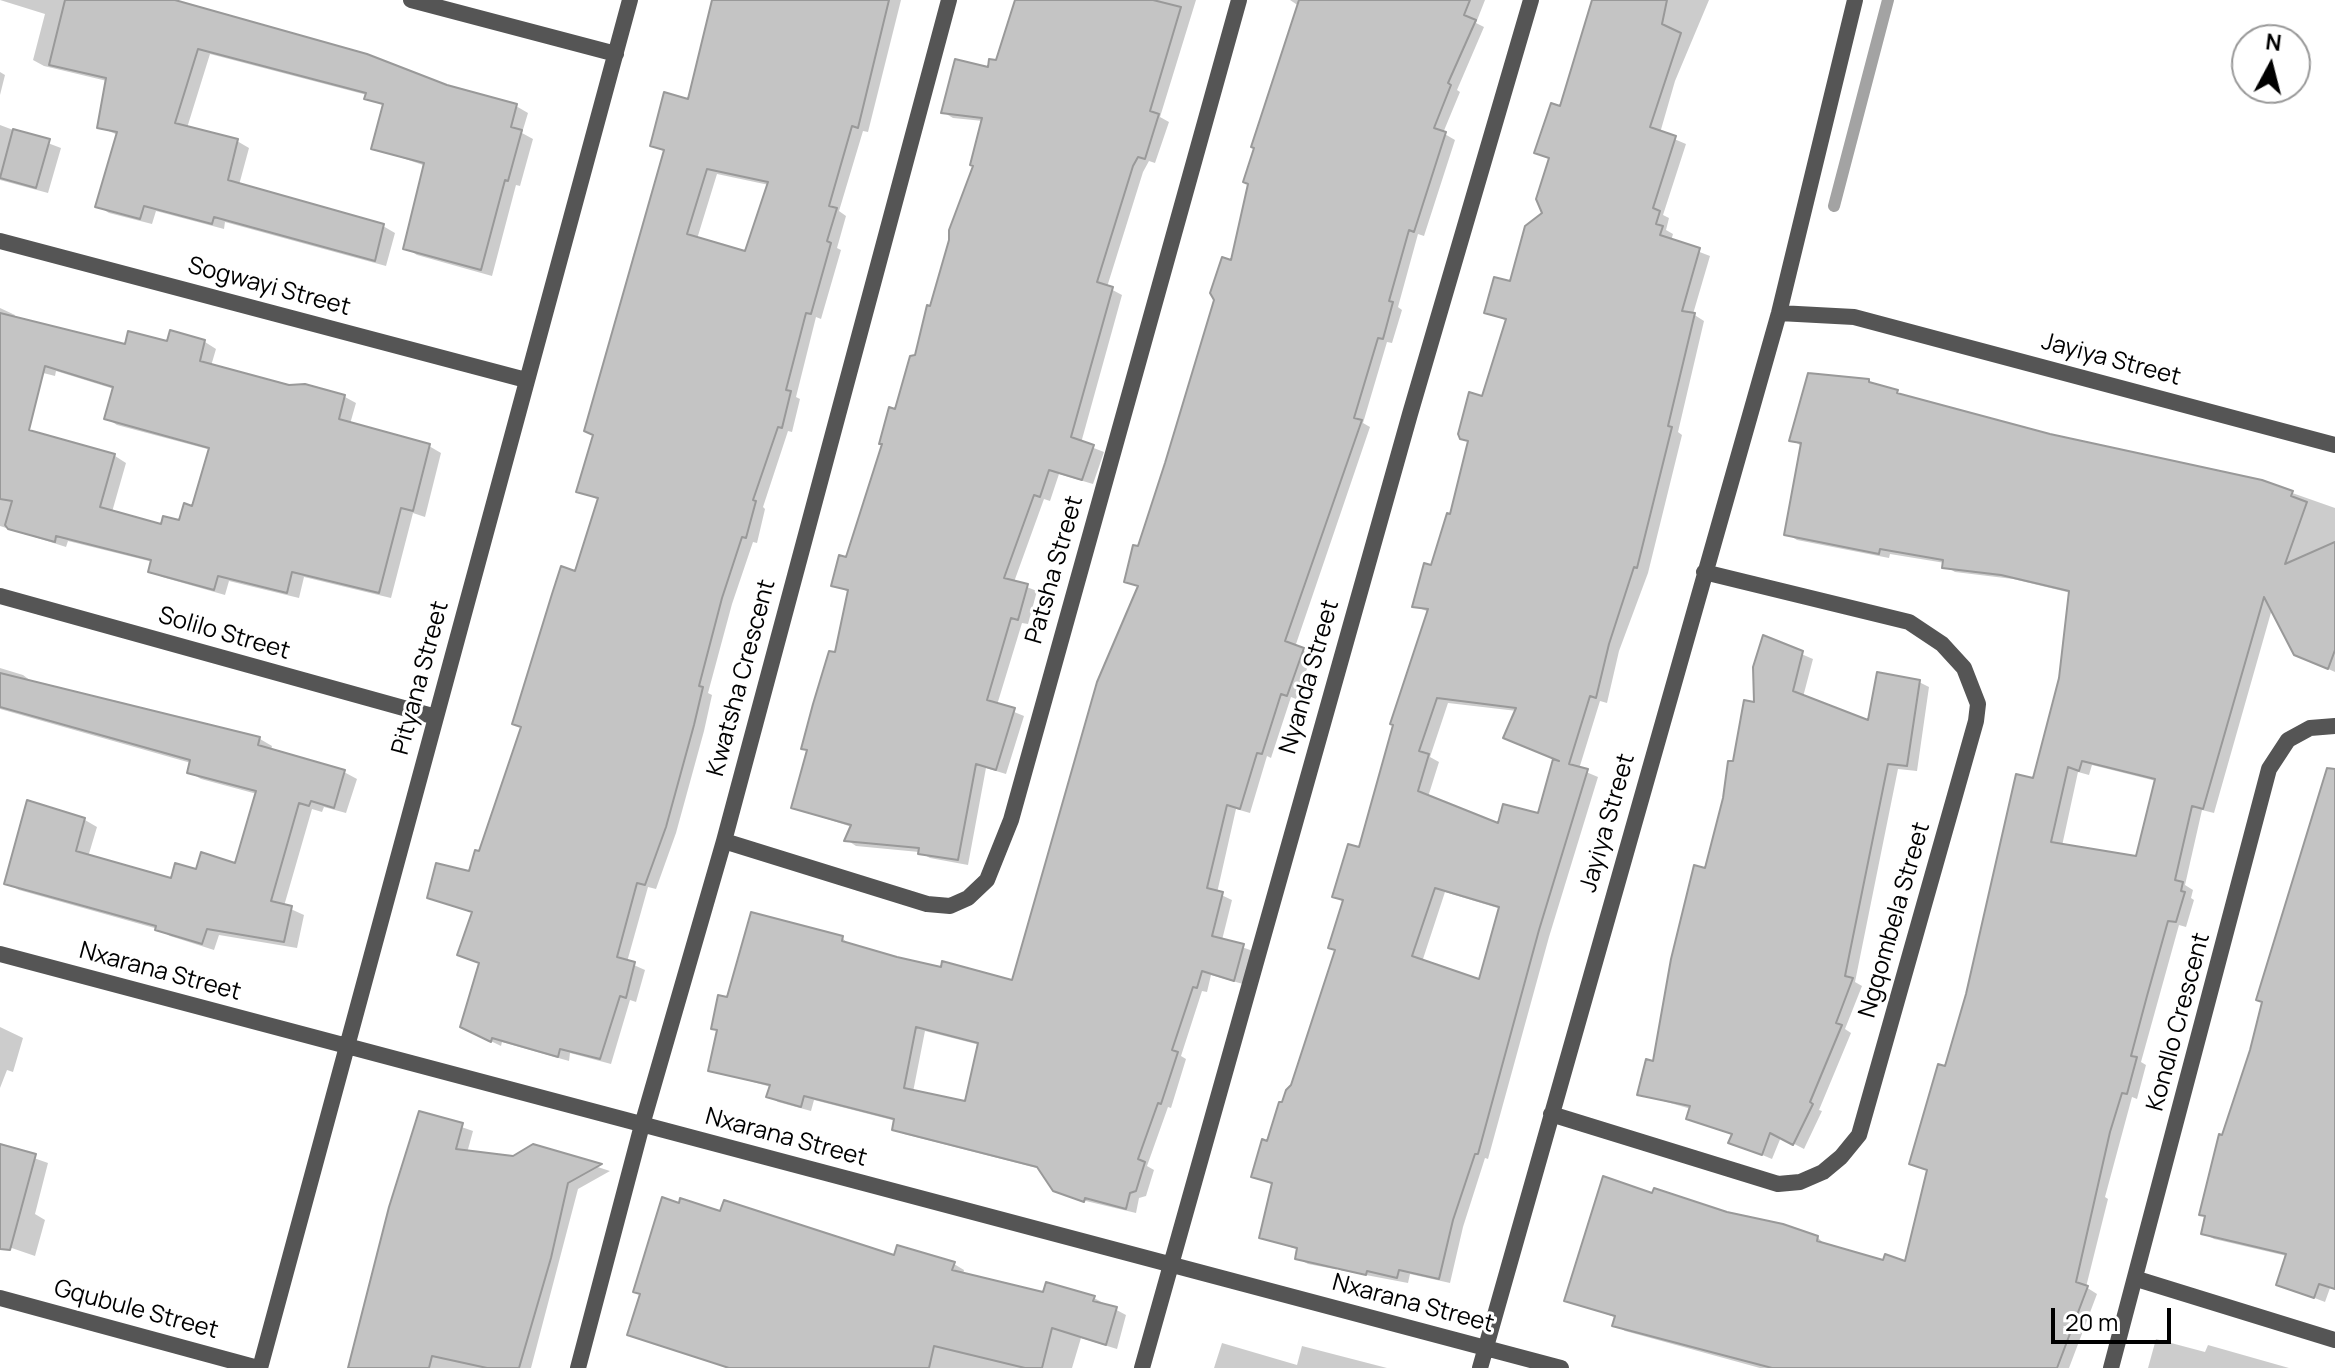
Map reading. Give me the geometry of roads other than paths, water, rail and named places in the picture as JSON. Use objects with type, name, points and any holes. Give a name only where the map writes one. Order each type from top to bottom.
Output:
[{"type":"street","points":[[411,0],[616,54]]},
{"type":"street","name":"Pityana Street","points":[[259,1368],[630,0]]},
{"type":"street","name":"Kwatsha Crescent","points":[[578,1368],[642,1125],[724,841],[949,0]]},
{"type":"street","name":"Patsha Street","points":[[724,841],[927,904],[950,906],[968,898],[987,880],[1011,820],[1239,0]]},
{"type":"street","name":"Nyanda Street","points":[[1142,1368],[1169,1263],[1531,0]]},
{"type":"street","name":"Jayiya Street","points":[[1480,1368],[1779,313],[1855,0]]},
{"type":"street","name":"Sogwayi Street","points":[[0,241],[526,380]]},
{"type":"street","name":"Jayiya Street","points":[[1779,313],[1854,317],[2335,445]]},
{"type":"street","name":"Ngqombela Street","points":[[1551,1114],[1778,1184],[1800,1182],[1823,1172],[1841,1157],[1859,1135],[1972,737],[1978,704],[1964,668],[1942,644],[1909,622],[1704,572]]},
{"type":"street","name":"Solilo Street","points":[[0,596],[436,717]]},
{"type":"street","name":"Kondlo Crescent","points":[[2111,1368],[2137,1279],[2269,769],[2288,740],[2310,728],[2335,726]]},
{"type":"street","name":"Nxarana Street","points":[[0,954],[1561,1368]]},
{"type":"street","points":[[2137,1279],[2335,1340]]},
{"type":"street","name":"Gqubule Street","points":[[0,1298],[259,1368]]},
{"type":"waterway","points":[[1834,206],[1888,0]]}]
